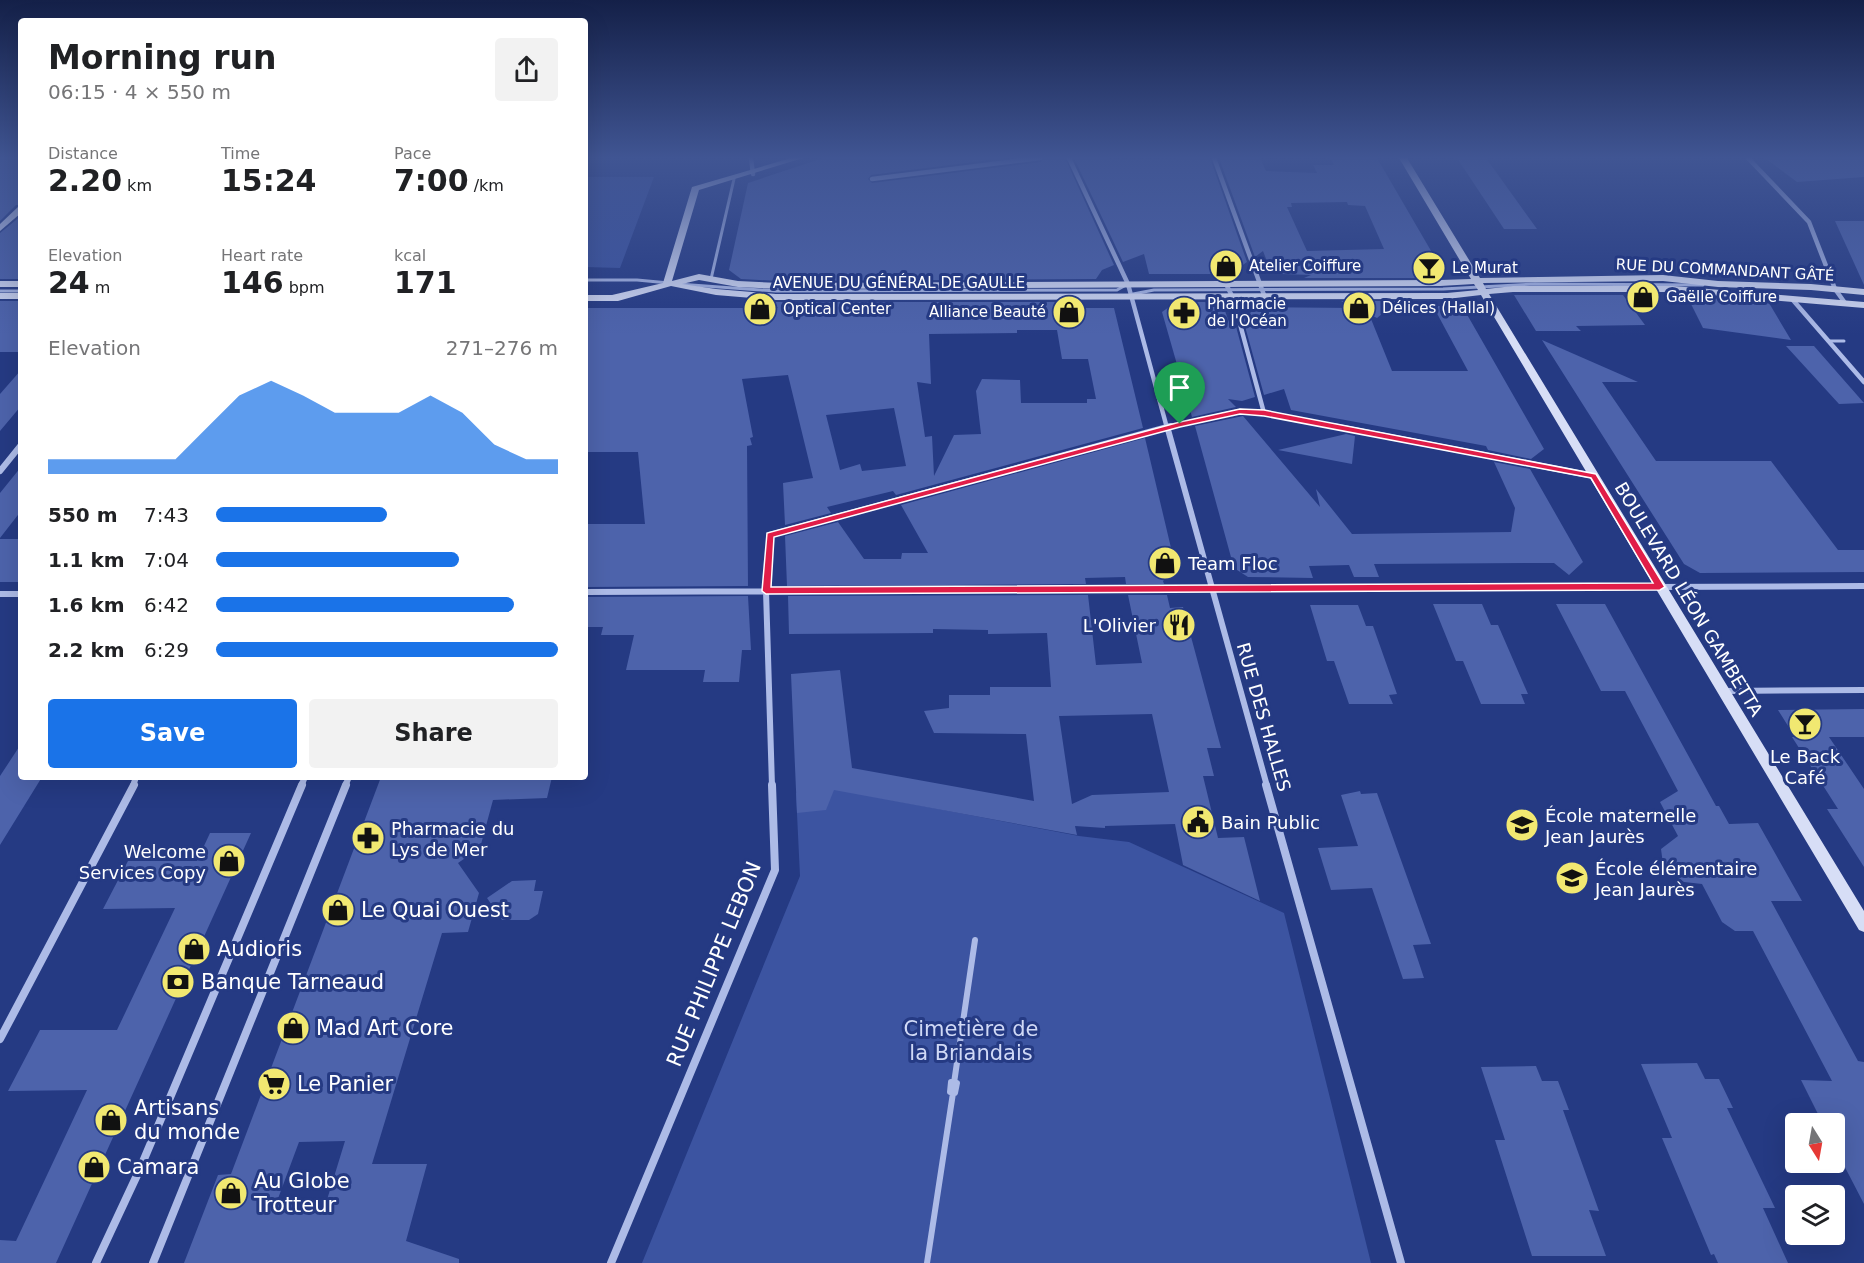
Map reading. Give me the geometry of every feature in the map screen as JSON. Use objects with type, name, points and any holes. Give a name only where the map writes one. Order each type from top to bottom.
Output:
[{"type":"street","points":[[0,229],[13,217]]},
{"type":"street","points":[[588,298],[643,296],[667,284],[687,217]]},
{"type":"street","name":"RUE DES HALLES","points":[[1097,217],[1128,284],[1211,589],[1401,1263]]},
{"type":"street","points":[[1235,217],[1261,289]]},
{"type":"street","name":"BOULEVARD LÉON GAMBETTA","points":[[1438,217],[1864,925]]},
{"type":"street","points":[[1804,217],[1809,222],[1835,289],[1845,303]]},
{"type":"street","name":"AVENUE DU GÉNÉRAL DE GAULLE","points":[[667,284],[699,277],[738,284],[780,286],[1128,284],[1447,296],[1479,286]]},
{"type":"street","name":"RUE DU COMMANDANT GÂTÉ","points":[[1479,286],[1663,278],[1718,284],[1864,292]]},
{"type":"street","points":[[0,284],[18,284]]},
{"type":"street","name":"AVENUE DU GÉNÉRAL DE GAULLE","points":[[667,284],[716,292],[776,297],[1131,295],[1229,289]]},
{"type":"street","points":[[1718,284],[1725,294]]},
{"type":"street","name":"RUE DU COMMANDANT GÂTÉ","points":[[1479,286],[1513,289],[1673,289],[1864,305]]},
{"type":"street","points":[[1229,289],[1264,413]]},
{"type":"street","points":[[0,296],[18,296]]},
{"type":"street","points":[[1792,299],[1864,382]]},
{"type":"street","points":[[1167,427],[1240,411],[1264,413],[1593,476]]},
{"type":"street","name":"RUE PHILIPPE LEBON","points":[[611,1263],[775,870],[766,591],[770,535],[1167,427]]},
{"type":"street","points":[[0,471],[18,450]]},
{"type":"street","points":[[588,592],[1864,586]]},
{"type":"street","points":[[0,594],[18,594]]},
{"type":"street","points":[[1723,691],[1864,690]]},
{"type":"street","points":[[0,1039],[136,780]]},
{"type":"street","points":[[96,1263],[143,1160],[304,780]]},
{"type":"street","points":[[153,1263],[348,780]]},
{"type":"lane","points":[[711,279],[725,217]]},
{"type":"lane","points":[[588,280],[636,280],[667,284]]},
{"type":"lane","name":"AVENUE DU GÉNÉRAL DE GAULLE","points":[[667,284],[776,291],[1117,290],[1128,284]]},
{"type":"lane","points":[[0,291],[18,291]]},
{"type":"lane","points":[[1828,341],[1844,341]]},
{"type":"lane","points":[[927,1263],[953,1093],[950,1092],[951,1082],[954,1083],[975,940]]},
{"type":"green space","points":[[588,217],[639,217],[620,268],[588,267]]},
{"type":"green space","name":"Cimetière de la Briandais","points":[[834,789],[1079,836],[1129,842],[1284,913],[1371,1263],[642,1263],[800,876],[796,793]]},
{"type":"building","points":[[741,217],[1092,217],[1114,265],[1102,270],[1096,279],[780,281],[741,279],[729,270]]},
{"type":"building","points":[[1102,217],[1231,217],[1247,262],[1230,274],[1149,274],[1144,254],[1123,262]]},
{"type":"building","points":[[1240,217],[1292,217],[1307,251],[1384,249],[1370,217],[1411,217],[1441,268],[1429,278],[1304,278],[1311,275],[1282,274],[1270,269],[1263,251],[1255,257]]},
{"type":"building","points":[[1496,217],[1528,217],[1537,229],[1504,229]]},
{"type":"building","points":[[18,218],[18,279],[0,279],[0,233]]},
{"type":"building","points":[[1835,221],[1864,221],[1864,285]]},
{"type":"building","points":[[1514,295],[1623,295],[1645,325],[1576,326],[1581,331],[1536,331]]},
{"type":"building","points":[[1687,296],[1769,303],[1791,340],[1703,328]]},
{"type":"building","points":[[0,301],[18,301],[18,352],[0,352]]},
{"type":"building","points":[[1341,301],[1398,301],[1377,318],[1369,314],[1392,371],[1468,371],[1433,306],[1451,306],[1465,311],[1544,449],[1531,459],[1488,450],[1486,446],[1291,410],[1284,389],[1264,395],[1243,319],[1257,307],[1355,308]]},
{"type":"building","points":[[770,302],[1083,302],[1079,308],[1114,308],[1143,428],[896,495],[893,491],[827,507],[831,513],[785,525],[783,483],[813,478],[788,375],[742,379],[753,437],[750,438],[752,445],[747,446],[748,586],[588,587],[588,524],[645,524],[638,452],[588,452],[588,308],[778,308]],"holes":[[[1057,330],[1062,359],[1088,359],[1096,399],[1087,399],[1087,403],[1021,403],[1020,380],[982,379],[976,391],[981,434],[954,435],[934,476],[932,436],[925,437],[917,382],[931,384],[929,334]],[[894,408],[906,466],[862,471],[860,464],[840,470],[826,415]]]},
{"type":"building","points":[[1176,302],[1205,302],[1225,311],[1229,322],[1234,319],[1255,397],[1242,401],[1228,399],[1236,407],[1192,417],[1162,312]]},
{"type":"building","points":[[1542,340],[1638,382],[1602,382],[1656,461],[1771,461],[1838,550],[1864,550],[1864,572],[1700,573],[1684,564]]},
{"type":"building","points":[[1786,346],[1814,346],[1864,403],[1839,404]]},
{"type":"building","points":[[18,373],[18,410],[0,431],[0,394]]},
{"type":"building","points":[[1243,416],[1320,507],[1316,489],[1352,534],[1511,532],[1515,508],[1494,462],[1530,469],[1583,562],[1569,575],[1554,563],[1374,564],[1379,577],[1354,577],[1349,565],[1309,566],[1313,578],[1248,577],[1234,568],[1195,426]]},
{"type":"building","points":[[1346,434],[1355,436],[1352,464],[1278,450]]},
{"type":"building","points":[[1145,438],[1176,569],[1163,581],[1164,584],[1126,584],[1125,577],[1085,578],[1086,584],[787,586],[785,536],[838,522],[864,559],[901,559],[902,553],[928,553],[901,505]]},
{"type":"building","points":[[18,471],[18,515],[0,538],[0,493]]},
{"type":"building","points":[[0,539],[18,539],[18,582],[0,582]]},
{"type":"building","points":[[1088,595],[1096,665],[1142,663],[1128,595],[1167,595],[1170,608],[1183,607],[1221,748],[1207,748],[1214,776],[1203,776],[1218,838],[1244,837],[1260,901],[1183,865],[1175,824],[1105,826],[1105,828],[1075,826],[1077,835],[834,790],[826,810],[797,813],[791,674],[840,670],[852,768],[1034,801],[1026,734],[934,733],[924,711],[949,708],[949,695],[990,695],[990,687],[1051,687],[1047,633],[988,634],[988,630],[933,629],[933,633],[789,634],[788,596]],"holes":[[[1152,714],[1169,792],[1092,795],[1072,804],[1059,716]]]},
{"type":"building","points":[[748,596],[751,650],[742,650],[739,682],[703,682],[705,670],[626,670],[634,635],[601,635],[603,627],[588,627],[588,597]]},
{"type":"building","points":[[1433,604],[1482,604],[1491,625],[1498,625],[1528,694],[1521,694],[1525,704],[1481,704],[1463,661],[1456,661]]},
{"type":"building","points":[[1556,604],[1605,604],[1716,806],[1719,806],[1729,824],[1758,823],[1802,901],[1771,901],[1858,1061],[1864,1062],[1864,1204],[1845,1167],[1845,1113],[1818,1113],[1801,1080],[1832,1081],[1753,931],[1735,931],[1722,922],[1702,884],[1684,882],[1663,864],[1661,849],[1678,836],[1660,802],[1678,791],[1625,691],[1601,691]]},
{"type":"building","points":[[1310,605],[1358,605],[1366,626],[1373,626],[1397,694],[1389,695],[1393,704],[1349,704],[1334,661],[1327,661]]},
{"type":"building","points":[[1864,709],[1864,737],[1829,737],[1864,789],[1864,867],[1827,809],[1838,809],[1792,737],[1795,737],[1778,710]]},
{"type":"building","points":[[18,749],[18,780],[40,780],[0,845],[0,776]]},
{"type":"building","points":[[380,780],[551,780],[547,798],[493,800],[480,848],[458,863],[479,893],[468,932],[442,933],[372,1164],[427,1164],[406,1241],[459,1259],[459,1263],[184,1263],[218,1175],[231,1174]],"holes":[[[345,1141],[326,1203],[276,1204],[299,1142]]]},
{"type":"building","points":[[1360,791],[1361,794],[1377,793],[1431,944],[1413,945],[1424,978],[1403,979],[1372,888],[1331,890],[1318,848],[1358,846],[1341,795]]},
{"type":"building","points":[[210,833],[251,833],[56,1263],[0,1263],[0,1240],[16,1241],[87,1090],[8,1091],[40,1030],[117,1030],[175,908],[103,909],[128,861],[197,861]]},
{"type":"building","points":[[536,880],[534,891],[543,891],[538,914],[529,920],[502,920],[487,898],[512,881]]},
{"type":"building","points":[[1697,1063],[1705,1079],[1719,1079],[1733,1108],[1727,1108],[1775,1208],[1763,1208],[1788,1263],[1718,1263],[1714,1254],[1711,1255],[1662,1138],[1672,1138],[1641,1064]]},
{"type":"building","points":[[1536,1066],[1542,1081],[1558,1081],[1569,1110],[1563,1110],[1599,1211],[1589,1210],[1606,1256],[1532,1256],[1495,1140],[1505,1140],[1481,1067]]},
{"type":"place","name":"Atelier Coiffure","points":[[1226,266]]},
{"type":"place","name":"Le Murat","points":[[1429,268]]},
{"type":"place","name":"Gaëlle Coiffure","points":[[1643,297]]},
{"type":"place","name":"Délices (Hallal)","points":[[1359,308]]},
{"type":"place","name":"Optical Center","points":[[760,309]]},
{"type":"place","name":"Alliance Beauté","points":[[1069,312]]},
{"type":"place","name":"Pharmacie de l'Océan","points":[[1184,313]]},
{"type":"place","name":"Team Floc","points":[[1165,563]]},
{"type":"place","name":"L'Olivier","points":[[1179,625]]},
{"type":"place","name":"Le Back Café","points":[[1805,724]]},
{"type":"place","name":"Bain Public","points":[[1198,822]]},
{"type":"place","name":"École maternelle Jean Jaurès","points":[[1522,825]]},
{"type":"place","name":"Pharmacie du Lys de Mer","points":[[368,838]]},
{"type":"place","name":"Welcome Services Copy","points":[[229,861]]},
{"type":"place","name":"École élémentaire Jean Jaurès","points":[[1572,878]]},
{"type":"place","name":"Le Quai Ouest","points":[[338,910]]},
{"type":"place","name":"Audioris","points":[[194,949]]},
{"type":"place","name":"Banque Tarneaud","points":[[178,982]]},
{"type":"place","name":"Mad Art Core","points":[[293,1028]]},
{"type":"place","name":"Le Panier","points":[[274,1084]]},
{"type":"place","name":"Artisans du monde","points":[[111,1120]]},
{"type":"place","name":"Camara","points":[[94,1167]]},
{"type":"place","name":"Au Globe Trotteur","points":[[231,1193]]},
{"type":"route","points":[[1240,411],[1264,413],[1593,476],[1660,587],[766,591],[770,535],[1180,424],[1240,411]]}]
